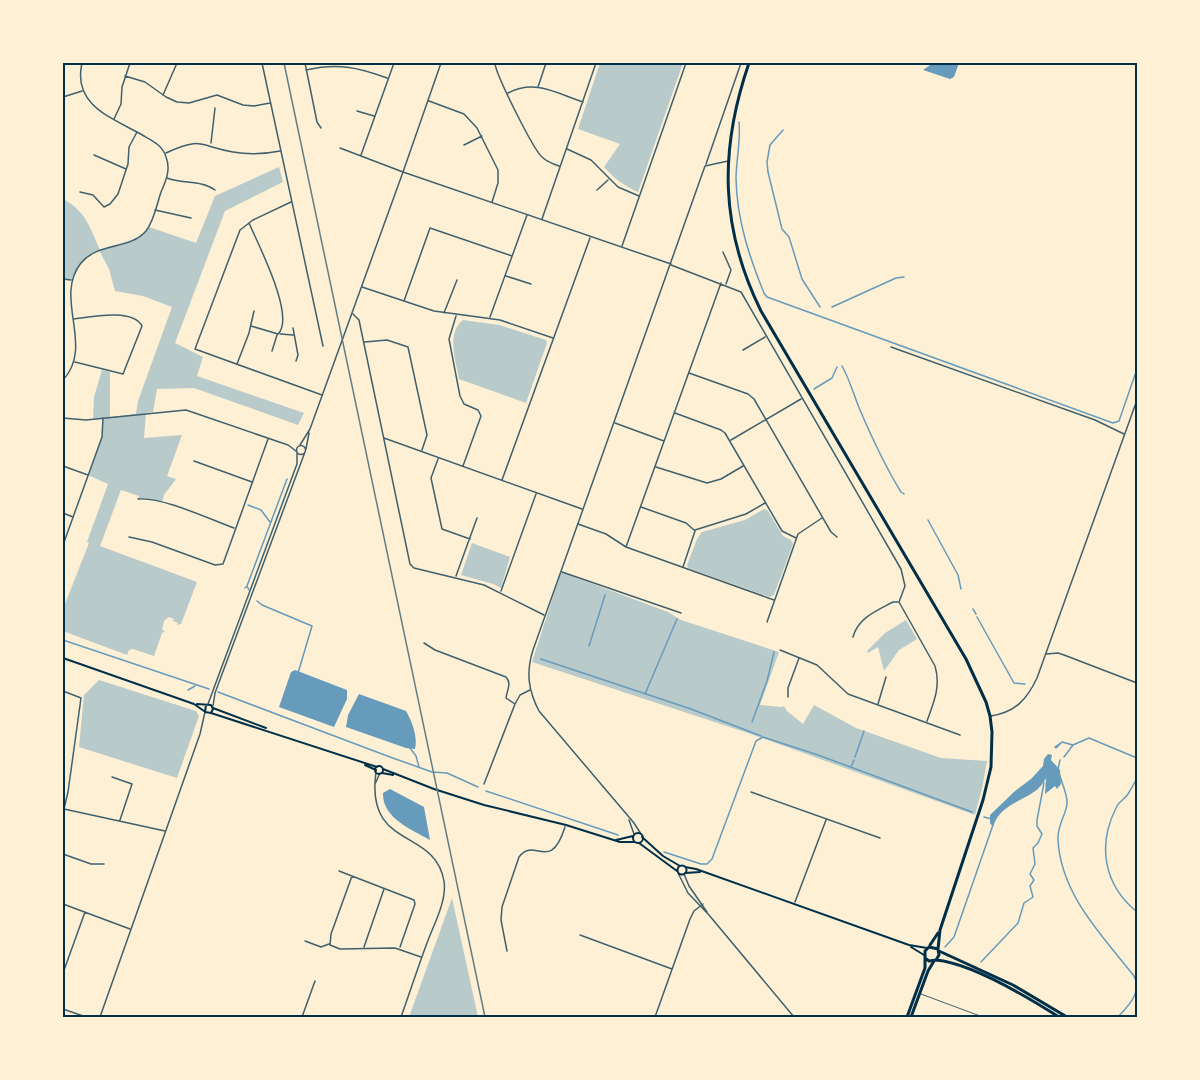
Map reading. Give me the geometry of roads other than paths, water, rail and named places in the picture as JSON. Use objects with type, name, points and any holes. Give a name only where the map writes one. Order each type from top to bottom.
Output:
[{"type":"highway","points":[[749,63],[734,115],[728,161],[732,226],[740,262],[749,287],[966,659],[990,716],[992,752],[988,783],[940,930],[935,960],[928,971],[909,1017]]},
{"type":"highway","points":[[909,1017],[924,972],[928,947],[940,930]]},
{"type":"highway","points":[[928,947],[1013,985],[1067,1017]]},
{"type":"highway","points":[[925,957],[949,962],[1003,985],[1059,1017]]},
{"type":"main road","points":[[63,658],[194,704],[210,714],[270,730]]},
{"type":"main road","points":[[194,704],[213,707],[379,771],[441,792],[616,840],[639,843],[678,872],[685,874],[702,871]]},
{"type":"main road","points":[[205,711],[207,705]]},
{"type":"main road","points":[[210,714],[213,707]]},
{"type":"main road","points":[[616,840],[633,835],[642,836],[663,856],[680,866],[702,871],[909,945],[928,947]]},
{"type":"main road","points":[[633,835],[635,842]]},
{"type":"main road","points":[[639,843],[642,836]]},
{"type":"main road","points":[[678,872],[680,866]]},
{"type":"main road","points":[[685,867],[685,874]]},
{"type":"main road","points":[[909,945],[925,957]]},
{"type":"street","points":[[63,380],[75,362],[77,346],[71,291],[72,280],[77,268],[89,255],[143,234],[155,210],[168,165],[165,154],[158,144],[92,105],[83,91],[80,74],[82,63]]},
{"type":"street","points":[[114,119],[121,104],[125,75],[130,63]]},
{"type":"street","points":[[163,95],[177,63]]},
{"type":"street","points":[[262,63],[323,346]]},
{"type":"street","points":[[305,63],[317,122],[321,128]]},
{"type":"street","points":[[361,156],[394,63]]},
{"type":"street","points":[[213,707],[215,693],[305,451],[310,429],[441,63]]},
{"type":"street","points":[[495,63],[496,73],[538,153],[546,160],[560,166]]},
{"type":"street","points":[[538,87],[546,63]]},
{"type":"street","points":[[542,220],[596,63]]},
{"type":"street","points":[[621,247],[686,63]]},
{"type":"street","points":[[642,836],[637,827],[543,716],[530,690],[528,676],[530,658],[741,63]]},
{"type":"street","points":[[306,70],[340,66],[363,70],[388,79]]},
{"type":"street","points":[[125,75],[145,82],[171,100],[183,103],[217,95],[243,105],[254,106],[270,103]]},
{"type":"street","points":[[508,94],[526,86],[538,87],[583,102]]},
{"type":"street","points":[[63,97],[83,91]]},
{"type":"street","points":[[428,101],[464,114],[473,122],[482,136],[498,170],[498,183],[492,202]]},
{"type":"street","points":[[211,145],[215,108]]},
{"type":"street","points":[[357,111],[375,116]]},
{"type":"street","points":[[80,192],[89,194],[104,207],[107,206],[117,194],[126,169],[128,151],[137,132]]},
{"type":"street","points":[[464,145],[482,136]]},
{"type":"street","points":[[165,154],[190,143],[211,145],[245,154],[280,151]]},
{"type":"street","points":[[340,148],[741,292],[901,569],[904,586],[899,602],[935,666],[938,677],[937,694],[926,722]]},
{"type":"street","points":[[566,149],[591,160],[608,179],[622,189],[639,196]]},
{"type":"street","points":[[94,155],[126,169]]},
{"type":"street","points":[[705,166],[728,161]]},
{"type":"street","points":[[166,178],[179,182],[208,185],[215,190]]},
{"type":"street","points":[[597,190],[608,179]]},
{"type":"street","points":[[291,202],[248,222],[236,235],[195,349],[322,395]]},
{"type":"street","points":[[155,210],[191,218]]},
{"type":"street","points":[[490,318],[527,215]]},
{"type":"street","points":[[248,222],[277,290],[283,317],[272,351]]},
{"type":"street","points":[[403,302],[430,228],[512,256]]},
{"type":"street","points":[[502,480],[591,237]]},
{"type":"street","points":[[723,252],[731,270],[726,285]]},
{"type":"street","points":[[506,276],[531,284]]},
{"type":"street","points":[[63,279],[72,280]]},
{"type":"street","points":[[444,314],[457,280]]},
{"type":"street","points":[[626,547],[721,283]]},
{"type":"street","points":[[362,286],[403,302],[444,314],[490,318],[554,338]]},
{"type":"street","points":[[237,364],[254,311]]},
{"type":"street","points":[[352,314],[358,318],[364,342],[410,564],[414,568],[456,577],[501,592],[545,616]]},
{"type":"street","points":[[74,319],[120,315],[138,321],[142,326],[123,374],[75,362]]},
{"type":"street","points":[[456,315],[449,339],[460,396],[464,404],[478,410],[481,416],[463,466]]},
{"type":"street","points":[[251,326],[278,334],[294,335]]},
{"type":"street","points":[[293,328],[298,355],[296,361]]},
{"type":"street","points":[[742,350],[765,337]]},
{"type":"street","points":[[364,342],[387,340],[408,347],[427,435],[421,451]]},
{"type":"street","points":[[891,346],[1095,420],[1125,435]]},
{"type":"street","points":[[688,373],[751,396],[831,532],[837,537]]},
{"type":"street","points":[[730,441],[801,399]]},
{"type":"street","points":[[990,716],[1004,714],[1024,701],[1037,678],[1137,400]]},
{"type":"street","points":[[63,418],[81,420],[186,410],[288,445],[299,446],[305,451]]},
{"type":"street","points":[[674,413],[721,430],[730,441],[783,533],[796,538]]},
{"type":"street","points":[[63,545],[102,437],[103,418]]},
{"type":"street","points":[[615,423],[664,441]]},
{"type":"street","points":[[207,705],[213,696],[297,464],[297,451],[310,429]]},
{"type":"street","points":[[129,537],[152,542],[220,566],[224,563],[268,438]]},
{"type":"street","points":[[384,438],[583,510]]},
{"type":"street","points":[[288,445],[301,454],[305,451]]},
{"type":"street","points":[[438,458],[431,478],[441,529],[470,539]]},
{"type":"street","points":[[194,461],[253,482]]},
{"type":"street","points":[[655,466],[707,483],[721,479],[744,465]]},
{"type":"street","points":[[63,466],[88,475]]},
{"type":"street","points":[[501,592],[536,493]]},
{"type":"street","points":[[138,499],[162,502],[236,529]]},
{"type":"street","points":[[695,530],[746,514],[765,503]]},
{"type":"street","points":[[640,507],[686,524],[695,530]]},
{"type":"street","points":[[63,513],[73,517]]},
{"type":"street","points":[[456,577],[477,518]]},
{"type":"street","points":[[767,622],[799,532],[823,518]]},
{"type":"street","points":[[578,524],[606,534],[626,547],[774,600]]},
{"type":"street","points":[[683,567],[695,530]]},
{"type":"street","points":[[561,571],[681,613]]},
{"type":"street","points":[[853,637],[862,620],[893,602],[899,602]]},
{"type":"street","points":[[424,643],[435,650],[506,677],[509,685],[506,698],[515,704]]},
{"type":"street","points":[[780,650],[817,665],[848,694],[960,735]]},
{"type":"street","points":[[1046,655],[1060,654],[1137,683]]},
{"type":"street","points":[[789,697],[788,688],[799,657]]},
{"type":"street","points":[[878,705],[886,676]]},
{"type":"street","points":[[484,784],[515,704],[520,695],[530,690]]},
{"type":"street","points":[[63,692],[81,698],[63,813]]},
{"type":"street","points":[[99,1017],[166,832],[203,725],[205,711]]},
{"type":"street","points":[[203,725],[210,714]]},
{"type":"street","points":[[379,771],[374,786],[376,804],[386,823],[430,854],[442,873],[444,895],[401,1017]]},
{"type":"street","points":[[112,777],[132,784],[120,820]]},
{"type":"street","points":[[751,792],[880,838]]},
{"type":"street","points":[[64,809],[166,832]]},
{"type":"street","points":[[627,817],[633,835]]},
{"type":"street","points":[[795,904],[826,819]]},
{"type":"street","points":[[507,951],[501,920],[502,907],[519,857],[529,850],[543,852],[555,848],[566,825]]},
{"type":"street","points":[[63,854],[92,864],[104,864]]},
{"type":"street","points":[[339,871],[413,898],[416,902],[400,949]]},
{"type":"street","points":[[678,872],[685,889],[794,1017]]},
{"type":"street","points":[[685,874],[689,886],[709,915]]},
{"type":"street","points":[[352,876],[331,934],[330,944],[333,948],[400,949],[422,957]]},
{"type":"street","points":[[363,948],[384,888]]},
{"type":"street","points":[[63,904],[131,930]]},
{"type":"street","points":[[655,1017],[690,919],[703,904]]},
{"type":"street","points":[[63,973],[86,912]]},
{"type":"street","points":[[580,935],[672,969]]},
{"type":"street","points":[[305,941],[321,947],[330,944]]},
{"type":"street","points":[[302,1017],[315,981]]},
{"type":"street","points":[[63,1009],[86,1017]]},
{"type":"lane","points":[[920,994],[980,1016]]},
{"type":"water","points":[[933,63],[959,63],[954,77],[950,79],[923,70]]},
{"type":"water","points":[[295,670],[347,690],[347,699],[334,727],[279,707],[291,672]]},
{"type":"water","points":[[359,694],[406,711],[414,729],[415,749],[346,727],[348,715]]},
{"type":"water","points":[[1048,754],[1052,755],[1051,760],[1060,770],[1061,784],[1057,789],[1055,786],[1045,794],[1046,778],[1035,791],[1003,811],[993,827],[990,823],[990,815],[1031,779],[1043,766]]},
{"type":"water","points":[[390,789],[424,807],[430,840],[392,816],[384,802],[383,793]]},
{"type":"waterway","points":[[739,122],[736,179],[741,223],[767,297],[1113,423],[1119,421],[1137,369]]},
{"type":"waterway","points":[[783,130],[770,145],[768,172],[782,229],[789,237],[802,279],[820,307]]},
{"type":"waterway","points":[[832,307],[896,278],[904,277]]},
{"type":"waterway","points":[[842,366],[879,452],[904,494]]},
{"type":"waterway","points":[[814,389],[832,378],[837,367]]},
{"type":"waterway","points":[[247,586],[287,479]]},
{"type":"waterway","points":[[248,505],[261,510],[270,522]]},
{"type":"waterway","points":[[928,520],[958,575],[961,589]]},
{"type":"waterway","points":[[245,588],[247,586],[249,590]]},
{"type":"waterway","points":[[589,646],[605,595]]},
{"type":"waterway","points":[[257,601],[312,626],[298,673]]},
{"type":"waterway","points":[[973,609],[976,614]]},
{"type":"waterway","points":[[977,617],[1014,683],[1025,684]]},
{"type":"waterway","points":[[645,694],[677,619]]},
{"type":"waterway","points":[[63,640],[209,689]]},
{"type":"waterway","points":[[752,722],[767,681],[774,652]]},
{"type":"waterway","points":[[541,659],[691,709],[761,736]]},
{"type":"waterway","points":[[188,690],[195,686]]},
{"type":"waterway","points":[[218,692],[432,772],[447,773],[478,787]]},
{"type":"waterway","points":[[855,757],[864,731]]},
{"type":"waterway","points":[[664,852],[701,864],[707,864],[712,859],[756,741],[763,737],[972,812]]},
{"type":"waterway","points":[[1064,757],[1073,745],[1089,738],[1137,758]]},
{"type":"waterway","points":[[1055,747],[1062,742],[1073,745]]},
{"type":"waterway","points":[[1056,748],[1062,742]]},
{"type":"waterway","points":[[410,748],[416,756],[419,767]]},
{"type":"waterway","points":[[851,767],[854,760]]},
{"type":"waterway","points":[[1058,769],[1060,760]]},
{"type":"waterway","points":[[1060,776],[1067,804],[1058,840],[1067,879],[1085,913],[1134,976],[1137,984]]},
{"type":"waterway","points":[[1137,778],[1128,794],[1116,808],[1110,822],[1106,850],[1107,864],[1117,890],[1137,912]]},
{"type":"waterway","points":[[981,962],[1018,923],[1024,903],[1033,897],[1030,886],[1034,880],[1030,874],[1035,864],[1033,848],[1042,834],[1037,826],[1037,820],[1044,783]]},
{"type":"waterway","points":[[486,791],[618,835]]},
{"type":"waterway","points":[[984,817],[992,819]]},
{"type":"waterway","points":[[945,947],[954,937],[993,825]]},
{"type":"waterway","points":[[1118,1017],[1133,999],[1137,985]]},
{"type":"railway","points":[[284,63],[485,1017]]}]
